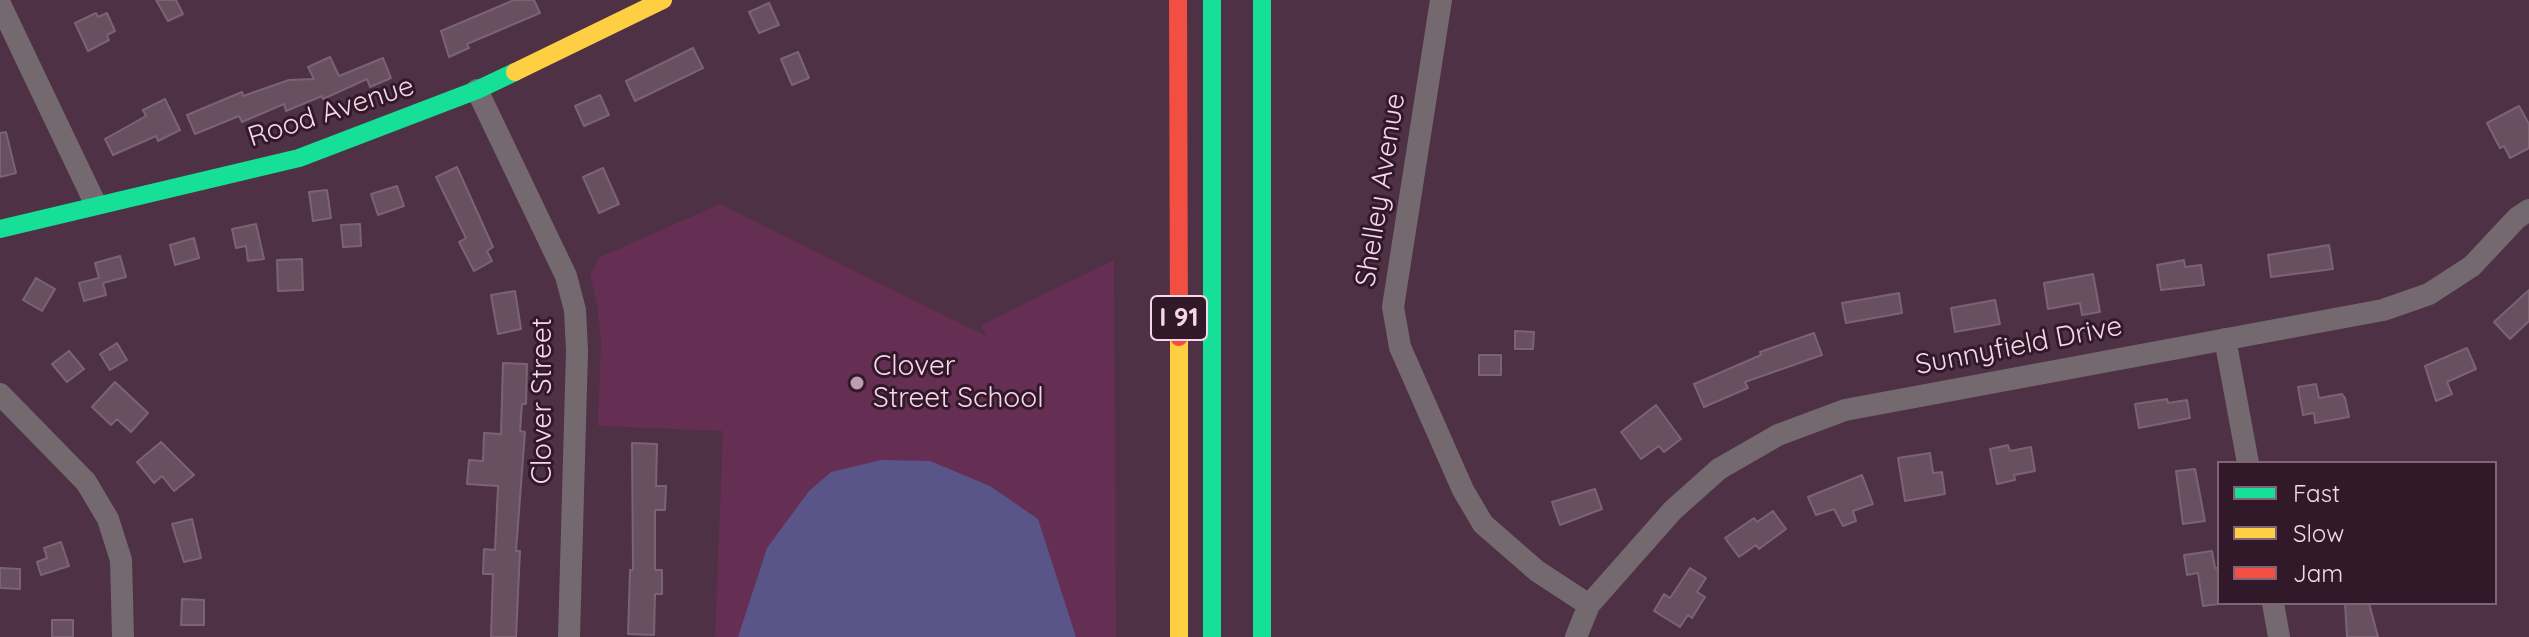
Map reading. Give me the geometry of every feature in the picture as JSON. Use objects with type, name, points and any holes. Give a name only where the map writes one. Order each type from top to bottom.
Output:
[{"type":"main road","name":"Rood Avenue","points":[[0,229],[95,203],[299,158],[477,90],[663,0]]},
{"type":"main road","name":"I 91","points":[[1178,0],[1179,637]]},
{"type":"main road","points":[[1212,0],[1212,637]]},
{"type":"main road","points":[[1229,0],[1230,637]]},
{"type":"main road","points":[[1262,0],[1262,637]]},
{"type":"street","name":"Shelley Avenue","points":[[1441,0],[1393,307],[1400,347],[1463,490],[1483,524],[1537,571],[1589,605]]},
{"type":"street","points":[[0,4],[95,203]]},
{"type":"street","name":"Clover Street","points":[[477,90],[566,276],[575,310],[577,351],[569,637]]},
{"type":"street","name":"Sunnyfield Drive","points":[[1576,637],[1589,605],[1673,510],[1719,469],[1778,435],[1845,410],[2383,310],[2429,294],[2472,266],[2517,218],[2529,210]]},
{"type":"street","points":[[2225,339],[2248,461]]},
{"type":"street","points":[[0,394],[86,482],[108,519],[121,560],[123,637]]},
{"type":"street","points":[[2273,605],[2279,637]]},
{"type":"shaded area","name":"Clover Street School","points":[[720,204],[986,336],[981,325],[1114,260],[1116,637],[715,637],[723,431],[598,426],[601,340],[590,275],[598,258]]},
{"type":"shaded area","points":[[881,460],[930,461],[990,486],[1038,519],[1076,637],[738,637],[767,548],[809,491],[831,472]]},
{"type":"building","points":[[156,0],[176,0],[183,14],[168,21]]},
{"type":"building","points":[[514,0],[534,0],[540,13],[467,44],[469,48],[449,57],[441,31]]},
{"type":"building","points":[[769,3],[779,25],[759,33],[749,12]]},
{"type":"building","points":[[96,13],[98,17],[107,13],[115,31],[107,35],[109,40],[88,51],[75,23]]},
{"type":"building","points":[[693,48],[703,68],[635,101],[626,81]]},
{"type":"building","points":[[798,52],[809,78],[792,85],[781,59]]},
{"type":"building","points":[[330,57],[339,76],[383,58],[391,78],[370,87],[367,79],[323,99],[322,96],[286,111],[284,104],[242,122],[239,116],[195,134],[187,115],[242,92],[243,96],[289,80],[314,79],[308,67]]},
{"type":"building","points":[[600,95],[609,115],[584,126],[575,106]]},
{"type":"building","points":[[165,99],[180,130],[158,141],[156,136],[113,155],[105,139],[146,116],[143,110]]},
{"type":"building","points":[[2519,106],[2529,124],[2529,148],[2510,158],[2504,146],[2500,148],[2487,123]]},
{"type":"building","points":[[6,132],[16,173],[0,177],[0,133]]},
{"type":"building","points":[[457,167],[493,247],[487,251],[492,261],[474,271],[459,242],[466,238],[436,177]]},
{"type":"building","points":[[603,168],[619,204],[599,213],[583,177]]},
{"type":"building","points":[[397,186],[404,206],[378,215],[371,194]]},
{"type":"building","points":[[327,190],[331,218],[313,221],[309,192]]},
{"type":"building","points":[[256,224],[264,259],[248,261],[246,246],[236,248],[232,229]]},
{"type":"building","points":[[360,224],[361,246],[343,247],[341,225]]},
{"type":"building","points":[[194,238],[199,258],[175,265],[170,245]]},
{"type":"building","points":[[2329,245],[2333,269],[2271,277],[2268,255]]},
{"type":"building","points":[[120,256],[126,277],[103,283],[106,295],[84,301],[79,283],[99,278],[95,263]]},
{"type":"building","points":[[302,259],[303,290],[278,291],[277,260]]},
{"type":"building","points":[[2184,260],[2185,267],[2201,265],[2204,285],[2161,290],[2157,265]]},
{"type":"building","points":[[2093,274],[2100,312],[2082,315],[2080,303],[2048,309],[2044,283]]},
{"type":"building","points":[[36,278],[55,289],[42,311],[23,300]]},
{"type":"building","points":[[2529,290],[2529,321],[2510,339],[2494,322]]},
{"type":"building","points":[[515,291],[521,329],[498,334],[491,295]]},
{"type":"building","points":[[1899,293],[1902,313],[1846,323],[1842,303]]},
{"type":"building","points":[[1995,300],[2000,324],[1955,332],[1951,308]]},
{"type":"building","points":[[1515,331],[1534,332],[1533,349],[1515,349]]},
{"type":"building","points":[[1814,333],[1822,355],[1745,382],[1748,388],[1704,407],[1694,384],[1761,355],[1760,352]]},
{"type":"building","points":[[117,343],[127,360],[110,370],[100,354]]},
{"type":"building","points":[[2467,348],[2476,369],[2447,382],[2452,394],[2436,401],[2425,366]]},
{"type":"building","points":[[69,351],[84,369],[67,382],[52,364]]},
{"type":"building","points":[[1479,355],[1501,355],[1501,375],[1479,375]]},
{"type":"building","points":[[503,363],[527,364],[526,404],[522,404],[520,431],[525,432],[516,551],[520,551],[516,637],[491,637],[493,574],[483,574],[484,549],[495,550],[498,486],[467,484],[469,460],[483,461],[484,433],[501,434]]},
{"type":"building","points":[[115,382],[148,413],[131,432],[117,419],[111,425],[92,407]]},
{"type":"building","points":[[2316,384],[2319,398],[2342,394],[2349,417],[2315,423],[2314,413],[2303,415],[2298,387]]},
{"type":"building","points":[[2167,399],[2168,403],[2187,400],[2190,418],[2139,428],[2135,404]]},
{"type":"building","points":[[1656,405],[1681,439],[1664,452],[1659,446],[1641,459],[1621,432]]},
{"type":"building","points":[[161,442],[194,475],[174,491],[162,476],[154,483],[137,462]]},
{"type":"building","points":[[632,443],[657,444],[656,486],[666,486],[665,510],[655,510],[655,570],[662,570],[662,594],[655,594],[654,635],[628,634],[630,570],[633,570]]},
{"type":"building","points":[[2008,445],[2010,451],[2031,447],[2035,471],[2014,475],[2015,480],[1997,484],[1990,449]]},
{"type":"building","points":[[1930,453],[1933,473],[1942,472],[1945,494],[1905,501],[1898,458]]},
{"type":"building","points":[[2195,469],[2205,521],[2183,524],[2176,471]]},
{"type":"building","points":[[1862,475],[1873,504],[1853,511],[1856,521],[1843,526],[1834,509],[1816,515],[1808,497]]},
{"type":"building","points":[[1595,489],[1602,509],[1560,525],[1552,502]]},
{"type":"building","points":[[1773,511],[1786,529],[1759,549],[1756,545],[1739,557],[1725,538],[1754,518],[1757,522]]},
{"type":"building","points":[[192,519],[201,558],[184,562],[172,524]]},
{"type":"building","points":[[61,542],[69,566],[41,575],[37,562],[47,558],[44,548]]},
{"type":"building","points":[[2212,551],[2217,568],[2217,604],[2203,606],[2198,573],[2187,575],[2184,555]]},
{"type":"building","points":[[0,568],[20,569],[20,589],[0,588]]},
{"type":"building","points":[[1690,568],[1706,578],[1697,592],[1705,597],[1692,618],[1688,615],[1680,627],[1654,611],[1664,594],[1670,598]]},
{"type":"building","points":[[182,599],[204,600],[204,625],[181,625]]},
{"type":"building","points":[[2345,605],[2370,605],[2378,637],[2347,637]]},
{"type":"building","points":[[52,620],[73,620],[73,637],[52,637]]},
{"type":"traffic: fast","points":[[1212,0],[1212,637]]},
{"type":"traffic: fast","points":[[1262,0],[1262,637]]},
{"type":"traffic: fast","points":[[0,229],[299,158],[477,90],[515,72]]},
{"type":"traffic: slow","points":[[515,72],[663,0]]},
{"type":"traffic: slow","points":[[1179,337],[1179,637]]},
{"type":"traffic: jam","points":[[1178,0],[1179,337]]},
{"type":"place","name":"Clover Street School","points":[[857,383]]}]
